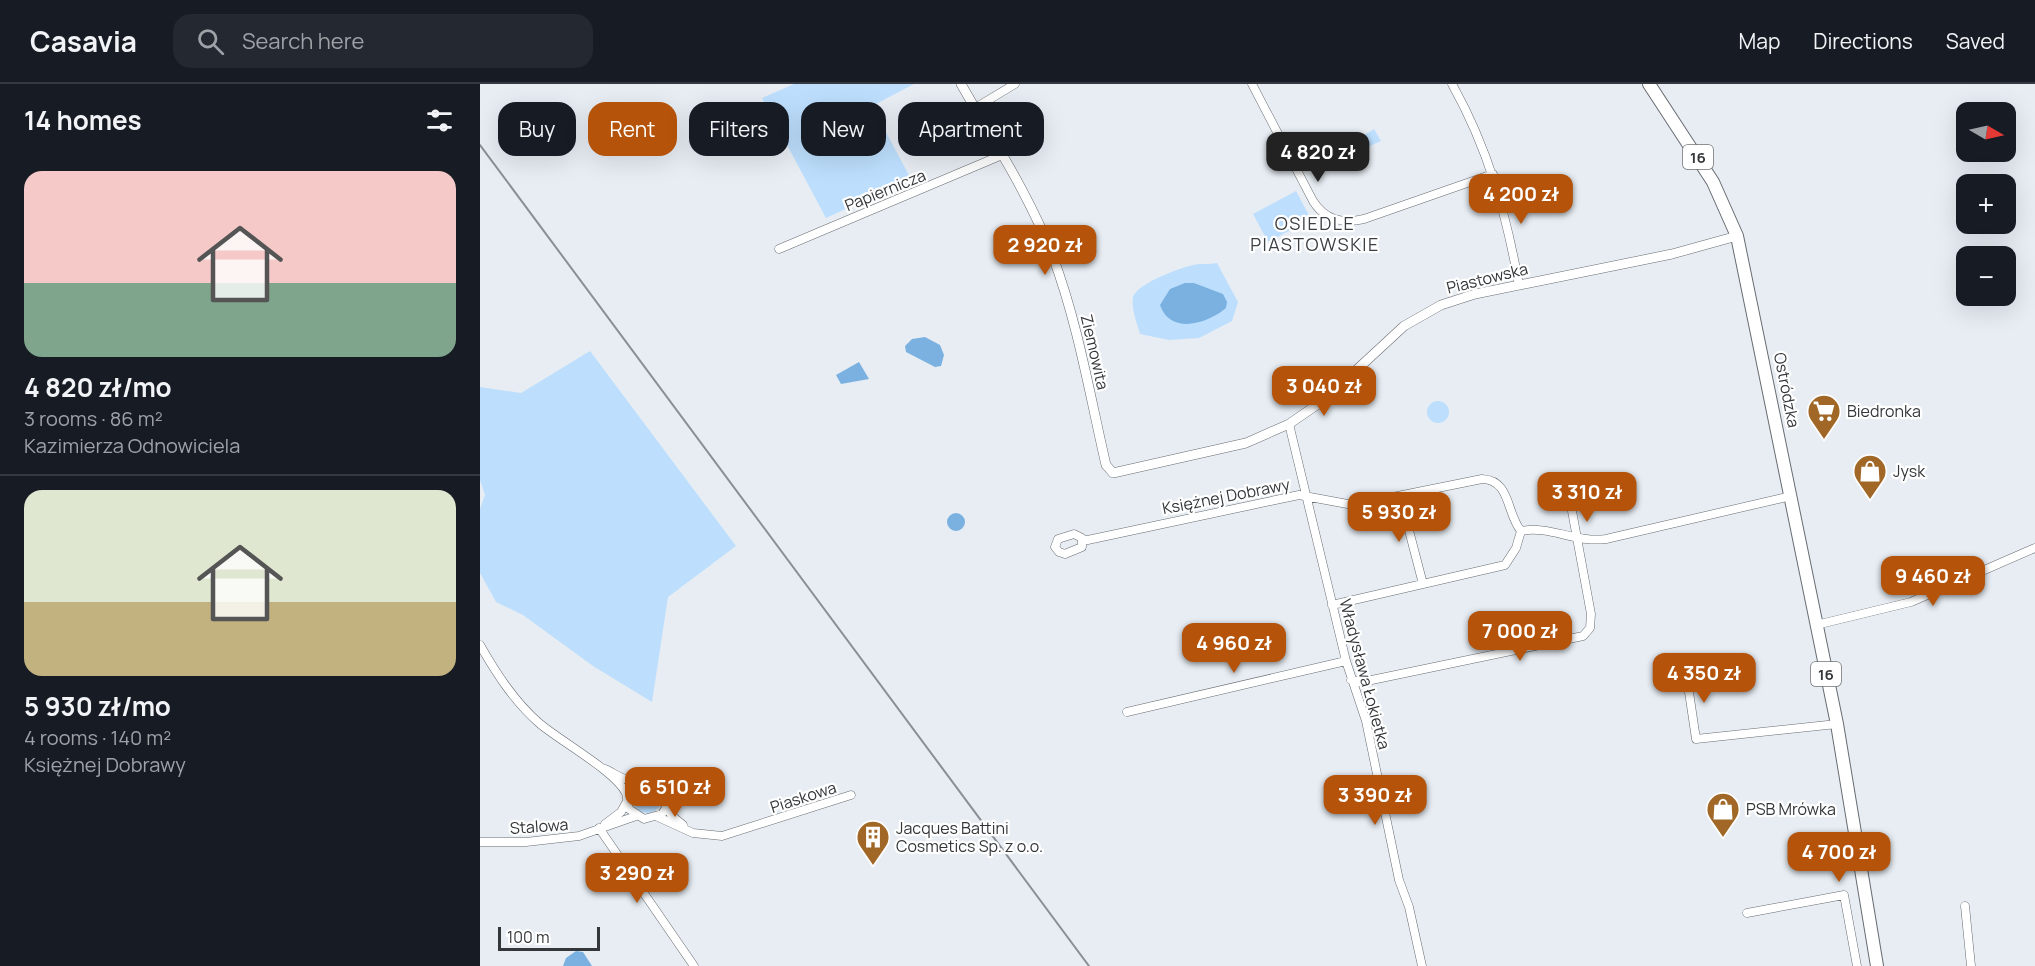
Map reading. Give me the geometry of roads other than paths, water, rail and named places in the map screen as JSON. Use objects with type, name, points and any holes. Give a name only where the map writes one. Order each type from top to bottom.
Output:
[{"type":"main road","name":"Ostródzka","points":[[1649,84],[1713,182],[1737,236],[1837,724]]},
{"type":"main road","name":"16","points":[[1837,724],[1877,966]]},
{"type":"street","name":"Ziemowita","points":[[962,84],[972,102]]},
{"type":"street","points":[[985,102],[1015,84]]},
{"type":"street","points":[[1252,84],[1313,201],[1324,214],[1334,220],[1347,222],[1364,219],[1493,174]]},
{"type":"street","points":[[1452,84],[1473,125],[1493,174],[1504,211],[1518,285]]},
{"type":"street","name":"Papiernicza","points":[[778,249],[1000,156]]},
{"type":"street","name":"Ziemowita","points":[[1003,156],[1037,221],[1062,284],[1109,471]]},
{"type":"street","name":"Piastowska","points":[[1109,471],[1120,473],[1209,452],[1246,442],[1289,424],[1324,400],[1382,344],[1422,314],[1475,294],[1672,254],[1737,236]]},
{"type":"street","name":"Władysława Łokietka","points":[[1289,424],[1346,661],[1366,721],[1399,880],[1409,908],[1422,966]]},
{"type":"street","name":"Księżnej Dobrawy","points":[[1083,541],[1189,517],[1306,496],[1353,505],[1489,479],[1502,488],[1511,516],[1521,531]]},
{"type":"street","points":[[1400,496],[1423,584]]},
{"type":"street","points":[[1332,605],[1505,565],[1516,548],[1521,531],[1537,529],[1576,539],[1606,539],[1791,496]]},
{"type":"street","points":[[1351,680],[1362,682],[1583,636],[1590,628],[1591,615],[1587,583],[1572,511]]},
{"type":"street","points":[[1816,625],[1911,602],[2035,548]]},
{"type":"street","points":[[480,645],[517,700],[538,722],[591,762],[626,793]]},
{"type":"street","points":[[1127,712],[1346,661]]},
{"type":"street","points":[[1686,672],[1696,739],[1837,724]]},
{"type":"street","points":[[591,762],[626,779],[635,780],[649,776],[665,786],[699,785],[668,802],[658,817]]},
{"type":"street","points":[[635,780],[626,793],[626,803],[636,816]]},
{"type":"street","points":[[665,786],[671,815],[693,833]]},
{"type":"street","name":"Piaskowa","points":[[636,816],[644,819],[658,817],[693,833],[712,837],[737,832],[851,795]]},
{"type":"street","name":"Stalowa","points":[[599,828],[621,812],[626,803]]},
{"type":"street","name":"Stalowa","points":[[480,842],[556,840],[579,836],[636,816]]},
{"type":"street","points":[[599,828],[694,966]]},
{"type":"street","points":[[1747,913],[1844,895],[1857,966]]},
{"type":"street","points":[[1965,906],[1971,966]]},
{"type":"railway","points":[[480,145],[1089,966]]},
{"type":"place","name":"Biedronka","points":[[1824,440]]},
{"type":"place","name":"Jysk","points":[[1870,500]]},
{"type":"place","name":"PSB Mrówka","points":[[1723,838]]},
{"type":"place","name":"Jacques Battini Cosmetics Sp. z o.o.","points":[[873,866]]},
{"type":"district","name":"OSIEDLE PIASTOWSKIE","points":[[1315,233]]}]
